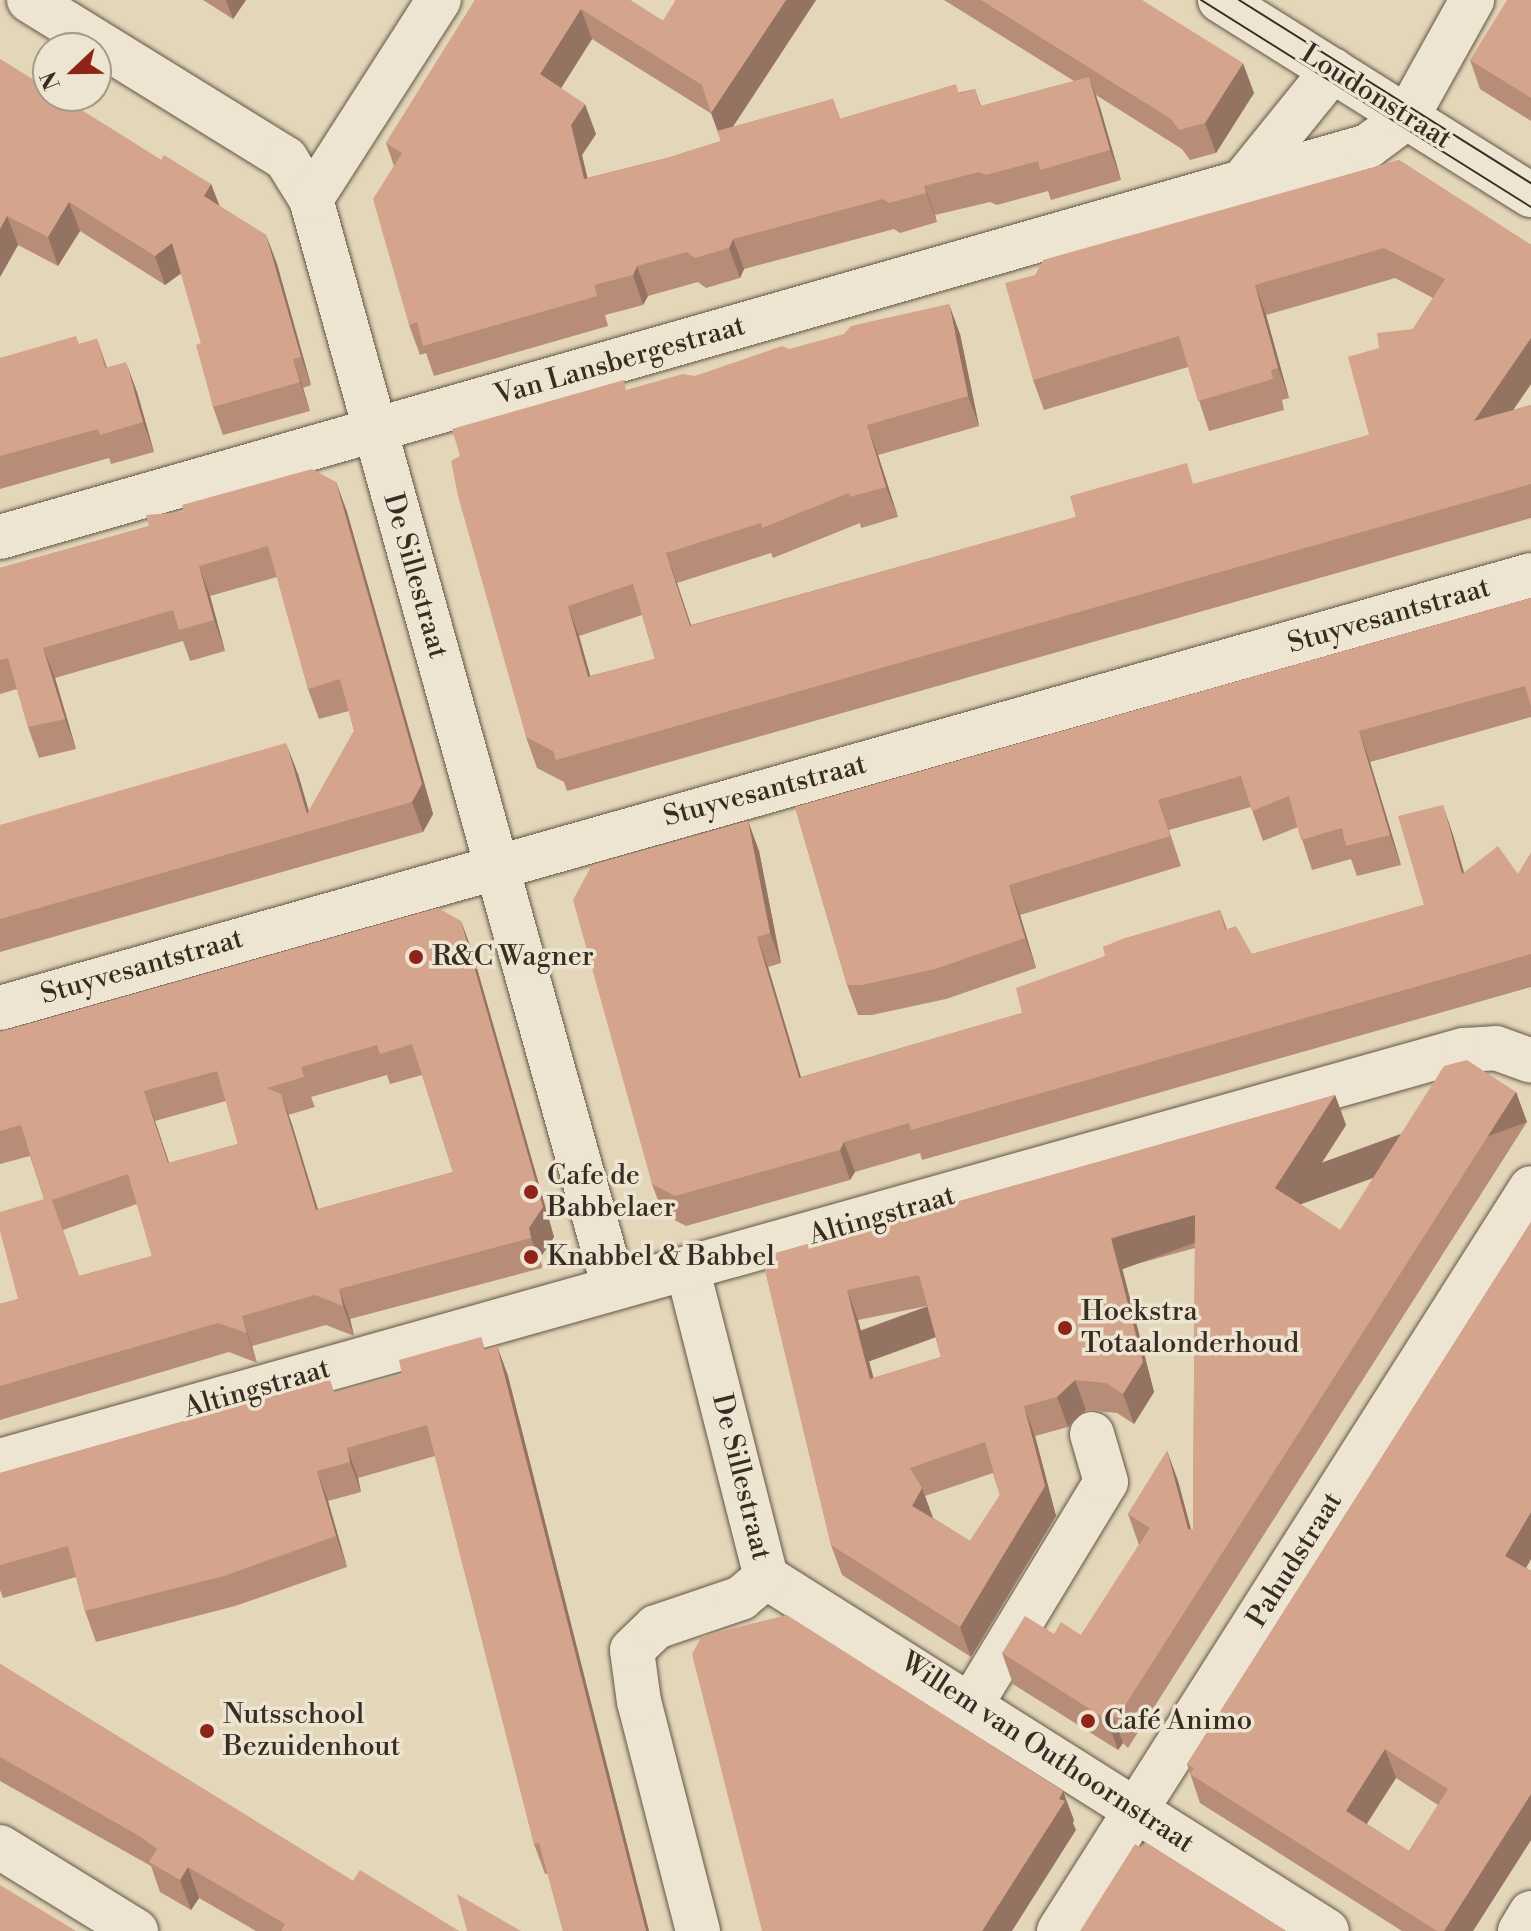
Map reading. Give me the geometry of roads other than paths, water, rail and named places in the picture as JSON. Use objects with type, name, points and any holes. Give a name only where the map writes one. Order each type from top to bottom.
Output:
[{"type":"street","name":"De Sillestraat","points":[[29,0],[286,159],[311,199],[373,431],[498,865],[614,1288]]},
{"type":"street","points":[[311,199],[439,0]]},
{"type":"street","name":"Loudonstraat","points":[[1220,0],[1531,195]]},
{"type":"street","points":[[1407,117],[1472,0]]},
{"type":"street","points":[[1239,186],[1333,70]]},
{"type":"street","name":"Van Lansbergestraat","points":[[0,537],[1239,186],[1368,146],[1407,117]]},
{"type":"street","name":"Stuyvesantstraat","points":[[0,1008],[1531,575]]},
{"type":"street","name":"Altingstraat","points":[[0,1461],[541,1308],[688,1271],[1463,1050],[1496,1048],[1531,1061]]},
{"type":"street","name":"Pahudstraat","points":[[1059,1931],[1531,1188]]},
{"type":"street","name":"De Sillestraat","points":[[688,1271],[766,1577],[741,1598],[656,1627],[632,1650],[639,1702],[698,1931]]},
{"type":"street","points":[[972,1703],[1106,1482],[1092,1434]]},
{"type":"street","name":"Willem van Outhoornstraat","points":[[766,1577],[972,1703],[1327,1931]]},
{"type":"street","points":[[0,1847],[136,1931]]},
{"type":"street","points":[[1520,1931],[1531,1913]]},
{"type":"tram line","points":[[1201,0],[1531,207]]},
{"type":"tram line","points":[[1239,0],[1531,183]]},
{"type":"place","name":"R&C Wagner","points":[[416,957]]},
{"type":"place","name":"Cafe de Babbelaer","points":[[531,1192]]},
{"type":"place","name":"Knabbel & Babbel","points":[[531,1257]]},
{"type":"place","name":"Hoekstra Totaalonderhoud","points":[[1065,1328]]},
{"type":"place","name":"Café Animo","points":[[1088,1721]]},
{"type":"place","name":"Nutsschool Bezuidenhout","points":[[207,1731]]}]
